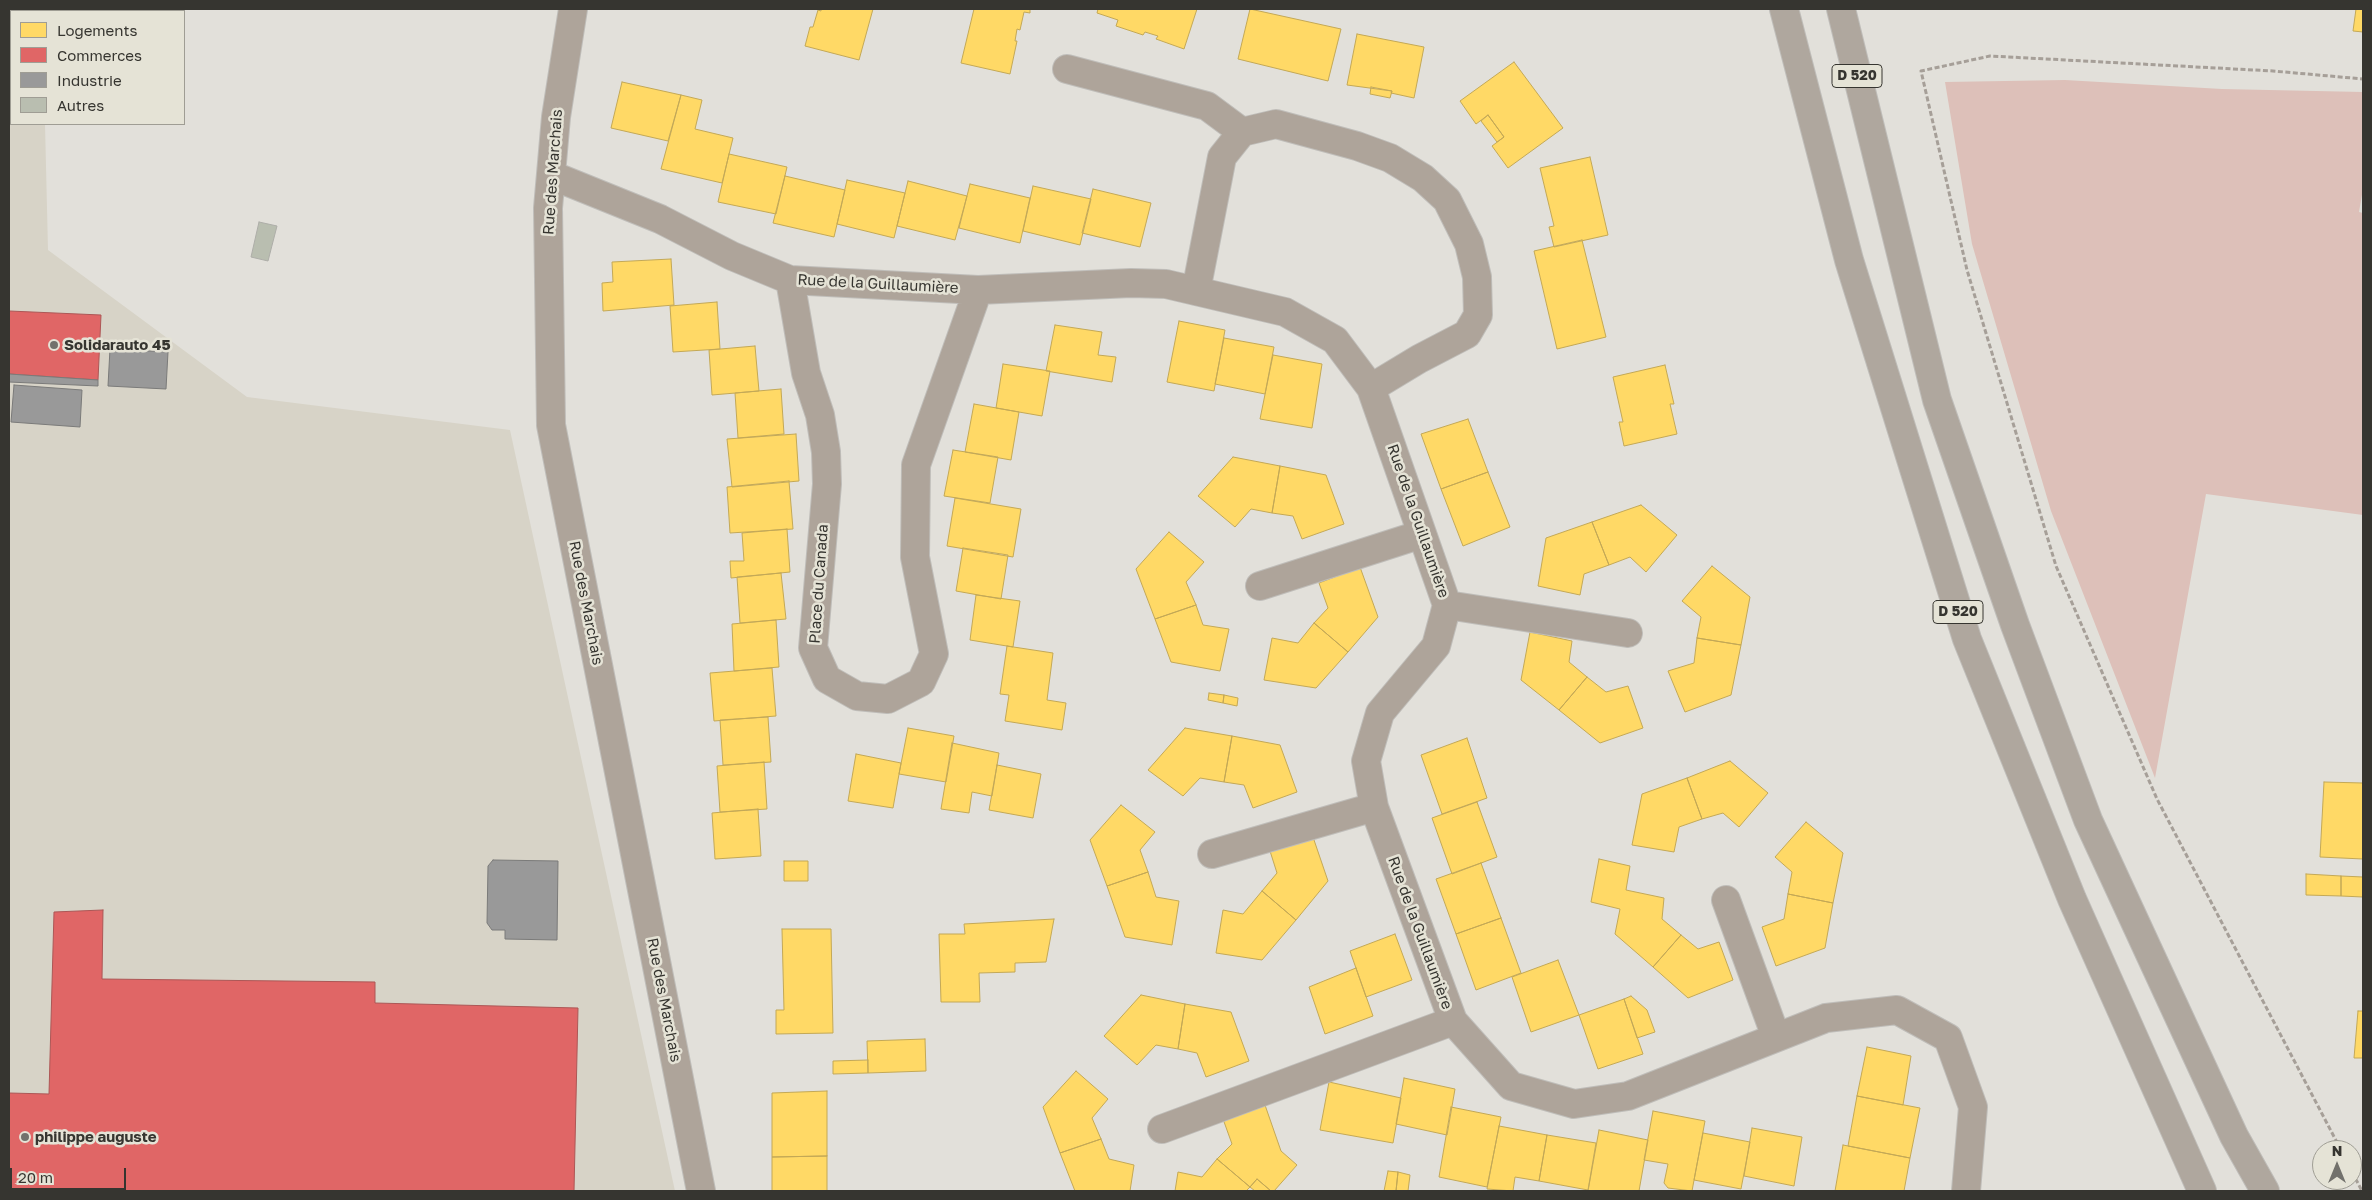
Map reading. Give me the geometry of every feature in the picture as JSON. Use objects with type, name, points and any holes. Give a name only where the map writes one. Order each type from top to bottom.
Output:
[{"type":"main road","name":"D 520","points":[[1784,9],[1849,260],[1967,639],[2072,900],[2202,1191]]},
{"type":"main road","name":"D 520","points":[[1841,9],[1937,400],[2015,625],[2088,820],[2234,1136],[2265,1191]]},
{"type":"street","name":"Rue des Marchais","points":[[573,9],[556,117],[548,208],[551,425],[701,1191]]},
{"type":"street","points":[[1068,69],[1207,106],[1242,132]]},
{"type":"street","points":[[1196,291],[1222,157],[1242,132],[1276,124],[1357,146],[1390,158],[1415,173],[1447,200],[1469,244],[1477,277],[1478,315],[1466,334],[1397,371],[1371,388]]},
{"type":"street","name":"Rue de la Guillaumière","points":[[551,175],[660,219],[732,256],[790,280],[978,290],[1131,282],[1166,284],[1285,312],[1335,340],[1371,388],[1447,605],[1436,646],[1380,714],[1366,761],[1374,807],[1453,1021],[1511,1086],[1574,1104],[1628,1096],[1826,1018],[1897,1010],[1948,1038],[1973,1107],[1966,1191]]},
{"type":"street","name":"Place du Canada","points":[[790,280],[806,373],[820,415],[826,452],[827,484],[813,648],[827,679],[858,696],[888,698],[921,682],[934,654],[915,557],[916,465],[978,290]]},
{"type":"street","points":[[1260,586],[1422,534]]},
{"type":"street","points":[[1447,605],[1628,633]]},
{"type":"street","points":[[1212,854],[1374,807]]},
{"type":"street","points":[[1726,900],[1776,1038]]},
{"type":"street","points":[[1162,1129],[1453,1021]]},
{"type":"path","points":[[2336,1140],[2157,799],[2056,566],[1967,270],[1921,71],[1990,56],[2273,71],[2363,79]]},
{"type":"shaded area","points":[[9,9],[42,9],[10,10],[10,125],[45,125],[48,250],[247,397],[510,430],[675,1191],[9,1191]]},
{"type":"shaded area","points":[[2065,80],[2222,89],[2363,92],[2363,189],[2359,212],[2363,213],[2363,515],[2206,494],[2155,778],[2051,511],[1972,244],[1945,82]]},
{"type":"building: Logements","points":[[821,9],[873,9],[859,60],[805,46],[810,27],[813,27],[818,10],[821,11]]},
{"type":"building: Logements","points":[[974,9],[1030,9],[1030,13],[1024,12],[1020,30],[1017,29],[1015,41],[1017,41],[1010,74],[961,63]]},
{"type":"building: Logements","points":[[1098,9],[1197,9],[1184,49],[1156,39],[1158,36],[1145,32],[1143,35],[1116,26],[1118,20],[1097,13]]},
{"type":"building: Logements","points":[[1250,9],[1341,29],[1328,81],[1238,59]]},
{"type":"building: Logements","points":[[2356,9],[2363,9],[2363,32],[2353,31]]},
{"type":"building: Logements","points":[[1357,34],[1424,47],[1414,98],[1391,93],[1392,91],[1347,85]]},
{"type":"building: Logements","points":[[1514,62],[1563,128],[1508,168],[1492,146],[1504,137],[1488,115],[1476,124],[1460,101]]},
{"type":"building: Logements","points":[[622,82],[681,95],[668,141],[611,128]]},
{"type":"building: Logements","points":[[1371,87],[1392,91],[1390,98],[1370,94]]},
{"type":"building: Logements","points":[[681,95],[702,100],[695,129],[733,138],[722,183],[661,169]]},
{"type":"building: Logements","points":[[1488,115],[1504,137],[1497,142],[1481,121]]},
{"type":"building: Logements","points":[[729,154],[787,167],[776,214],[718,202]]},
{"type":"building: Logements","points":[[1590,157],[1608,235],[1554,247],[1549,227],[1554,226],[1540,168]]},
{"type":"building: Logements","points":[[785,176],[845,190],[834,237],[773,223]]},
{"type":"building: Logements","points":[[847,180],[905,193],[894,238],[837,224]]},
{"type":"building: Logements","points":[[908,181],[967,196],[955,240],[897,226]]},
{"type":"building: Logements","points":[[970,184],[1030,198],[1020,243],[959,228]]},
{"type":"building: Logements","points":[[1033,186],[1091,199],[1080,245],[1023,231]]},
{"type":"building: Logements","points":[[1093,189],[1151,203],[1140,247],[1082,233]]},
{"type":"building: Logements","points":[[1582,240],[1606,337],[1557,349],[1534,251]]},
{"type":"building: Logements","points":[[671,259],[674,305],[603,311],[602,283],[613,282],[612,262]]},
{"type":"building: Logements","points":[[717,302],[720,349],[673,352],[670,306]]},
{"type":"building: Logements","points":[[1179,321],[1225,330],[1214,391],[1167,382]]},
{"type":"building: Logements","points":[[1055,325],[1102,332],[1098,355],[1116,357],[1112,382],[1046,371]]},
{"type":"building: Logements","points":[[1224,338],[1274,347],[1265,394],[1215,384]]},
{"type":"building: Logements","points":[[755,346],[759,391],[712,395],[709,350]]},
{"type":"building: Logements","points":[[1273,355],[1322,364],[1312,428],[1260,419]]},
{"type":"building: Logements","points":[[1003,364],[1050,371],[1042,416],[996,408]]},
{"type":"building: Logements","points":[[1665,365],[1674,404],[1670,404],[1677,434],[1624,446],[1619,422],[1623,422],[1613,377]]},
{"type":"building: Logements","points":[[781,389],[784,434],[738,438],[735,393]]},
{"type":"building: Logements","points":[[974,404],[1019,412],[1011,460],[965,452]]},
{"type":"building: Logements","points":[[1468,419],[1488,472],[1441,489],[1421,434]]},
{"type":"building: Logements","points":[[796,434],[799,481],[732,487],[727,439]]},
{"type":"building: Logements","points":[[953,450],[998,457],[990,503],[944,496]]},
{"type":"building: Logements","points":[[1233,457],[1280,466],[1272,513],[1251,509],[1235,527],[1198,496]]},
{"type":"building: Logements","points":[[1280,466],[1326,475],[1344,524],[1302,539],[1293,516],[1272,513]]},
{"type":"building: Logements","points":[[1488,472],[1510,527],[1463,546],[1441,489]]},
{"type":"building: Logements","points":[[789,481],[793,529],[730,533],[727,487]]},
{"type":"building: Logements","points":[[955,498],[1021,509],[1013,557],[947,546]]},
{"type":"building: Logements","points":[[1641,505],[1677,535],[1646,572],[1630,557],[1609,565],[1592,522]]},
{"type":"building: Logements","points":[[1592,522],[1609,565],[1584,574],[1580,595],[1538,586],[1546,538]]},
{"type":"building: Logements","points":[[787,529],[790,572],[731,578],[730,561],[744,561],[742,533]]},
{"type":"building: Logements","points":[[1169,532],[1204,562],[1186,582],[1196,605],[1155,619],[1136,569]]},
{"type":"building: Logements","points":[[963,548],[1008,555],[1001,599],[956,591]]},
{"type":"building: Logements","points":[[1712,566],[1750,597],[1741,645],[1697,638],[1701,617],[1682,601]]},
{"type":"building: Logements","points":[[1360,567],[1378,617],[1348,652],[1314,623],[1328,608],[1319,583]]},
{"type":"building: Logements","points":[[781,573],[786,619],[740,623],[737,577]]},
{"type":"building: Logements","points":[[976,595],[1020,601],[1013,647],[970,640]]},
{"type":"building: Logements","points":[[1196,605],[1203,625],[1229,629],[1220,671],[1171,662],[1155,619]]},
{"type":"building: Logements","points":[[776,620],[779,667],[734,671],[732,624]]},
{"type":"building: Logements","points":[[1314,623],[1348,652],[1316,688],[1264,680],[1272,638],[1298,643]]},
{"type":"building: Logements","points":[[1530,632],[1572,641],[1569,662],[1587,677],[1559,710],[1521,680]]},
{"type":"building: Logements","points":[[1697,638],[1741,645],[1731,695],[1685,712],[1668,671],[1694,663]]},
{"type":"building: Logements","points":[[1007,646],[1053,653],[1047,700],[1066,703],[1062,730],[1005,721],[1009,695],[1000,694]]},
{"type":"building: Logements","points":[[772,668],[776,716],[714,721],[710,673]]},
{"type":"building: Logements","points":[[1587,677],[1606,692],[1628,686],[1643,728],[1600,743],[1559,710]]},
{"type":"building: Logements","points":[[1209,693],[1224,695],[1223,703],[1208,700]]},
{"type":"building: Logements","points":[[1224,695],[1238,698],[1237,706],[1223,703]]},
{"type":"building: Logements","points":[[768,717],[771,762],[723,765],[720,720]]},
{"type":"building: Logements","points":[[908,728],[954,736],[946,782],[899,774]]},
{"type":"building: Logements","points":[[1185,728],[1232,736],[1224,782],[1200,778],[1183,796],[1148,770]]},
{"type":"building: Logements","points":[[1232,736],[1280,745],[1297,792],[1253,808],[1244,785],[1224,782]]},
{"type":"building: Logements","points":[[1467,738],[1487,798],[1442,814],[1421,755]]},
{"type":"building: Logements","points":[[952,743],[999,753],[992,796],[972,792],[969,813],[941,809]]},
{"type":"building: Logements","points":[[856,754],[901,763],[893,808],[848,801]]},
{"type":"building: Logements","points":[[1730,761],[1768,793],[1739,827],[1723,813],[1702,819],[1687,778]]},
{"type":"building: Logements","points":[[764,762],[767,809],[720,812],[717,766]]},
{"type":"building: Logements","points":[[997,765],[1041,774],[1033,818],[989,810]]},
{"type":"building: Logements","points":[[1687,778],[1702,819],[1679,827],[1674,852],[1632,845],[1642,794]]},
{"type":"building: Logements","points":[[2324,782],[2363,783],[2363,859],[2320,857]]},
{"type":"building: Logements","points":[[1477,802],[1497,857],[1452,874],[1432,818]]},
{"type":"building: Logements","points":[[1121,805],[1155,832],[1140,850],[1148,872],[1107,886],[1090,840]]},
{"type":"building: Logements","points":[[758,809],[761,856],[715,859],[712,813]]},
{"type":"building: Logements","points":[[1806,822],[1843,853],[1833,903],[1788,894],[1792,872],[1775,857]]},
{"type":"building: Logements","points":[[1313,837],[1328,881],[1296,920],[1262,891],[1277,873],[1270,851]]},
{"type":"building: Logements","points":[[1599,859],[1630,866],[1626,890],[1664,898],[1662,919],[1681,935],[1653,967],[1615,934],[1620,909],[1591,902]]},
{"type":"building: Logements","points":[[784,861],[808,861],[808,881],[784,881]]},
{"type":"building: Logements","points":[[1481,863],[1501,918],[1456,934],[1436,879]]},
{"type":"building: Logements","points":[[1148,872],[1156,897],[1179,901],[1172,945],[1125,937],[1107,886]]},
{"type":"building: Logements","points":[[2306,874],[2341,876],[2341,896],[2306,895]]},
{"type":"building: Logements","points":[[2341,876],[2363,877],[2363,897],[2341,896]]},
{"type":"building: Logements","points":[[1262,891],[1296,920],[1262,960],[1216,953],[1223,910],[1243,914]]},
{"type":"building: Logements","points":[[1788,894],[1833,903],[1825,948],[1776,966],[1762,927],[1784,919]]},
{"type":"building: Logements","points":[[1501,918],[1521,973],[1476,990],[1456,934]]},
{"type":"building: Logements","points":[[1054,919],[1046,962],[1015,963],[1015,972],[979,973],[980,1002],[941,1002],[939,934],[965,934],[964,924]]},
{"type":"building: Logements","points":[[782,929],[831,929],[833,1033],[776,1034],[776,1010],[784,1010]]},
{"type":"building: Logements","points":[[1395,934],[1412,980],[1366,997],[1350,951]]},
{"type":"building: Logements","points":[[1681,935],[1698,949],[1719,942],[1733,980],[1688,998],[1653,967]]},
{"type":"building: Logements","points":[[1558,960],[1579,1015],[1531,1032],[1512,977]]},
{"type":"building: Logements","points":[[1356,968],[1373,1016],[1325,1034],[1309,987]]},
{"type":"building: Logements","points":[[1141,995],[1185,1004],[1178,1049],[1156,1045],[1137,1065],[1104,1036]]},
{"type":"building: Logements","points":[[1631,996],[1647,1010],[1655,1032],[1637,1038],[1624,999]]},
{"type":"building: Logements","points":[[1624,999],[1643,1054],[1598,1069],[1579,1015]]},
{"type":"building: Logements","points":[[1185,1004],[1231,1012],[1249,1061],[1206,1077],[1197,1053],[1178,1049]]},
{"type":"building: Logements","points":[[2358,1011],[2363,1011],[2363,1058],[2354,1058]]},
{"type":"building: Logements","points":[[925,1039],[926,1071],[868,1073],[867,1041]]},
{"type":"building: Logements","points":[[1867,1047],[1911,1056],[1903,1105],[1857,1096]]},
{"type":"building: Logements","points":[[868,1060],[868,1073],[833,1074],[833,1061]]},
{"type":"building: Logements","points":[[1076,1071],[1108,1099],[1092,1118],[1101,1139],[1060,1153],[1043,1107]]},
{"type":"building: Logements","points":[[1404,1078],[1455,1089],[1447,1135],[1396,1124]]},
{"type":"building: Logements","points":[[1329,1082],[1401,1098],[1393,1143],[1320,1130]]},
{"type":"building: Logements","points":[[827,1091],[827,1156],[772,1157],[772,1093]]},
{"type":"building: Logements","points":[[1857,1096],[1920,1108],[1910,1158],[1848,1146]]},
{"type":"building: Logements","points":[[1265,1105],[1281,1151],[1297,1165],[1274,1191],[1271,1191],[1257,1179],[1250,1187],[1217,1159],[1232,1144],[1223,1119]]},
{"type":"building: Logements","points":[[1451,1107],[1501,1117],[1487,1187],[1439,1177]]},
{"type":"building: Logements","points":[[1653,1111],[1705,1121],[1692,1191],[1668,1188],[1664,1183],[1668,1164],[1644,1160]]},
{"type":"building: Logements","points":[[1499,1126],[1547,1135],[1539,1181],[1515,1177],[1513,1191],[1487,1189]]},
{"type":"building: Logements","points":[[1752,1128],[1802,1137],[1794,1186],[1744,1176]]},
{"type":"building: Logements","points":[[1599,1130],[1648,1140],[1639,1191],[1588,1191]]},
{"type":"building: Logements","points":[[1703,1133],[1750,1142],[1741,1189],[1694,1180]]},
{"type":"building: Logements","points":[[1547,1135],[1596,1143],[1588,1190],[1539,1181]]},
{"type":"building: Logements","points":[[1101,1139],[1109,1159],[1134,1165],[1130,1191],[1075,1191],[1060,1153]]},
{"type":"building: Logements","points":[[1843,1145],[1910,1158],[1904,1191],[1835,1191]]},
{"type":"building: Logements","points":[[827,1156],[827,1191],[772,1191],[772,1157]]},
{"type":"building: Logements","points":[[1217,1159],[1250,1187],[1246,1191],[1175,1191],[1178,1172],[1202,1177]]},
{"type":"building: Logements","points":[[1388,1171],[1398,1172],[1396,1191],[1384,1191]]},
{"type":"building: Logements","points":[[1398,1172],[1410,1175],[1408,1191],[1396,1191]]},
{"type":"building: Logements","points":[[1257,1179],[1271,1191],[1255,1191],[1250,1187]]},
{"type":"building: Commerces","name":"Solidarauto 45","points":[[9,311],[101,315],[98,380],[9,374]]},
{"type":"building: Commerces","points":[[103,910],[102,979],[375,982],[375,1003],[578,1008],[574,1191],[9,1191],[9,1093],[49,1094],[54,912]]},
{"type":"building: Industrie","points":[[110,349],[168,352],[166,389],[108,386]]},
{"type":"building: Industrie","points":[[9,374],[98,380],[98,386],[9,382]]},
{"type":"building: Industrie","points":[[14,385],[82,390],[80,427],[11,422]]},
{"type":"building: Industrie","points":[[493,860],[558,861],[557,940],[505,939],[505,930],[492,930],[487,923],[488,866]]},
{"type":"building: Autres","points":[[259,222],[277,226],[268,261],[251,257]]},
{"type":"place","name":"Solidarauto 45","points":[[54,345]]},
{"type":"place","name":"philippe auguste","points":[[25,1137]]}]
